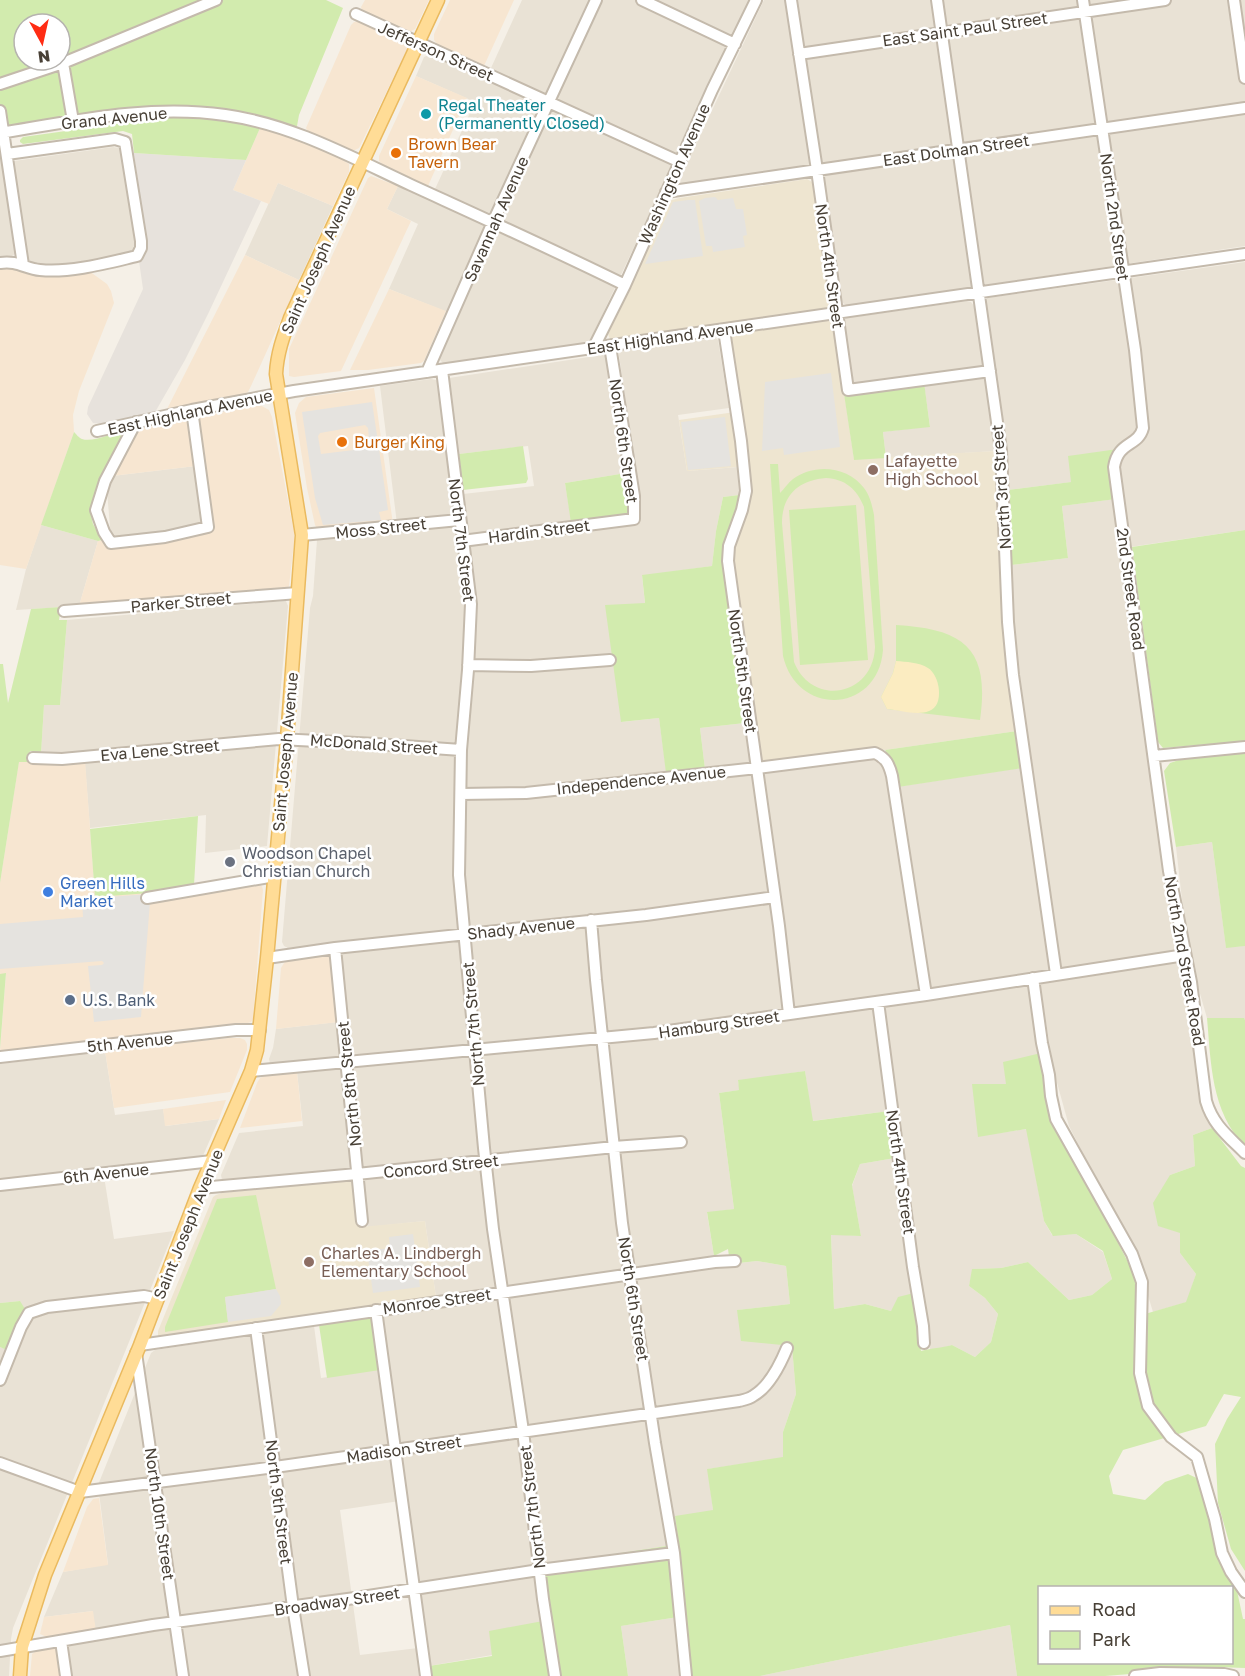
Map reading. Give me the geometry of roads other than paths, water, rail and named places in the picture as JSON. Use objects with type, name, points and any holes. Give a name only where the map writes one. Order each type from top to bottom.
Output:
[{"type":"main road","name":"Saint Joseph Avenue","points":[[20,1676],[22,1647],[45,1575],[138,1349],[200,1188],[251,1071],[257,1050],[287,739],[302,536],[276,362],[290,318],[438,0]]},
{"type":"street","points":[[72,59],[216,0]]},
{"type":"street","name":"Savannah Avenue","points":[[427,372],[493,222],[596,0]]},
{"type":"street","points":[[642,0],[735,44]]},
{"type":"street","name":"Washington Avenue","points":[[593,349],[625,285],[712,90],[756,0]]},
{"type":"street","name":"North 4th Street","points":[[791,0],[848,390],[990,371]]},
{"type":"street","name":"North 3rd Street","points":[[937,0],[1001,450],[1008,622],[1013,675],[1056,974]]},
{"type":"street","name":"East Saint Paul Street","points":[[800,54],[941,32],[1084,6],[1166,0]]},
{"type":"street","points":[[1234,0],[1245,78]]},
{"type":"street","name":"North 2nd Street","points":[[1084,6],[1135,350],[1143,429],[1141,434]]},
{"type":"street","name":"Jefferson Street","points":[[356,14],[680,162]]},
{"type":"street","points":[[0,84],[36,72]]},
{"type":"street","points":[[65,72],[73,121]]},
{"type":"street","name":"East Dolman Street","points":[[666,192],[1245,108]]},
{"type":"street","points":[[0,111],[23,265]]},
{"type":"street","name":"Grand Avenue","points":[[2,132],[154,111],[184,111],[260,121],[298,134],[363,163],[625,285]]},
{"type":"street","points":[[0,263],[9,262],[38,270],[54,270],[102,264],[137,256],[141,248],[125,142],[115,139],[7,154]]},
{"type":"street","name":"East Highland Avenue","points":[[98,431],[279,394],[1245,254]]},
{"type":"street","name":"North 5th Street","points":[[724,330],[741,441],[746,492],[729,546],[728,561],[789,1014]]},
{"type":"street","name":"North 6th Street","points":[[610,346],[634,496],[634,519],[615,521]]},
{"type":"street","name":"North 7th Street","points":[[442,370],[471,604],[461,750],[459,875],[464,934],[493,1228],[523,1431],[539,1570],[555,1676]]},
{"type":"street","points":[[136,422],[105,481],[96,510],[104,532],[111,543],[165,537],[208,527],[192,410]]},
{"type":"street","name":"2nd Street Road","points":[[1141,434],[1120,452],[1116,457],[1114,467],[1154,756]]},
{"type":"street","name":"Moss Street","points":[[302,536],[459,520]]},
{"type":"street","name":"Hardin Street","points":[[462,541],[615,521]]},
{"type":"street","name":"Parker Street","points":[[64,611],[298,592]]},
{"type":"street","points":[[468,665],[531,666],[609,660]]},
{"type":"street","name":"McDonald Street","points":[[287,739],[461,750]]},
{"type":"street","name":"Eva Lene Street","points":[[33,758],[62,759],[287,739]]},
{"type":"street","points":[[1154,756],[1245,747]]},
{"type":"street","name":"Independence Avenue","points":[[461,794],[526,793],[875,753],[884,757],[892,776],[926,995]]},
{"type":"street","name":"North 2nd Street Road","points":[[1154,756],[1169,871],[1191,982],[1206,1101],[1217,1125],[1245,1153]]},
{"type":"street","points":[[147,898],[275,876]]},
{"type":"street","name":"Shady Avenue","points":[[267,958],[335,948],[646,915],[775,897]]},
{"type":"street","name":"North 6th Street","points":[[591,920],[622,1223],[674,1553],[686,1676]]},
{"type":"street","name":"North 8th Street","points":[[335,948],[362,1221]]},
{"type":"street","name":"Hamburg Street","points":[[251,1071],[665,1032],[1185,955]]},
{"type":"street","points":[[1033,978],[1056,1119],[1132,1254],[1142,1282],[1140,1373],[1148,1406],[1171,1437],[1197,1456],[1222,1553],[1231,1572],[1245,1592]]},
{"type":"street","name":"North 4th Street","points":[[878,1002],[924,1342]]},
{"type":"street","name":"5th Avenue","points":[[0,1057],[236,1030],[260,1030]]},
{"type":"street","name":"Concord Street","points":[[200,1188],[681,1142]]},
{"type":"street","name":"6th Avenue","points":[[0,1185],[212,1161]]},
{"type":"street","name":"Monroe Street","points":[[138,1349],[376,1310],[735,1261]]},
{"type":"street","points":[[0,1380],[29,1313],[47,1307],[144,1296],[158,1299]]},
{"type":"street","points":[[376,1310],[426,1676]]},
{"type":"street","name":"North 9th Street","points":[[256,1328],[304,1676]]},
{"type":"street","name":"Madison Street","points":[[0,1463],[80,1492],[651,1414],[739,1401],[753,1396],[767,1384],[787,1348]]},
{"type":"street","name":"North 10th Street","points":[[138,1349],[183,1676]]},
{"type":"street","name":"Broadway Street","points":[[0,1651],[175,1622],[674,1553]]},
{"type":"street","points":[[61,1641],[66,1676]]},
{"type":"street","points":[[1135,1676],[1160,1673],[1233,1676]]},
{"type":"place","name":"Regal Theater (Permanently Closed)","points":[[426,114]]},
{"type":"place","name":"Brown Bear Tavern","points":[[396,153]]},
{"type":"place","name":"Burger King","points":[[342,442]]},
{"type":"place","name":"Lafayette High School","points":[[873,470]]},
{"type":"place","name":"Woodson Chapel Christian Church","points":[[230,862]]},
{"type":"place","name":"Green Hills Market","points":[[48,892]]},
{"type":"place","name":"U.S. Bank","points":[[70,1000]]},
{"type":"place","name":"Charles A. Lindbergh Elementary School","points":[[309,1262]]}]
